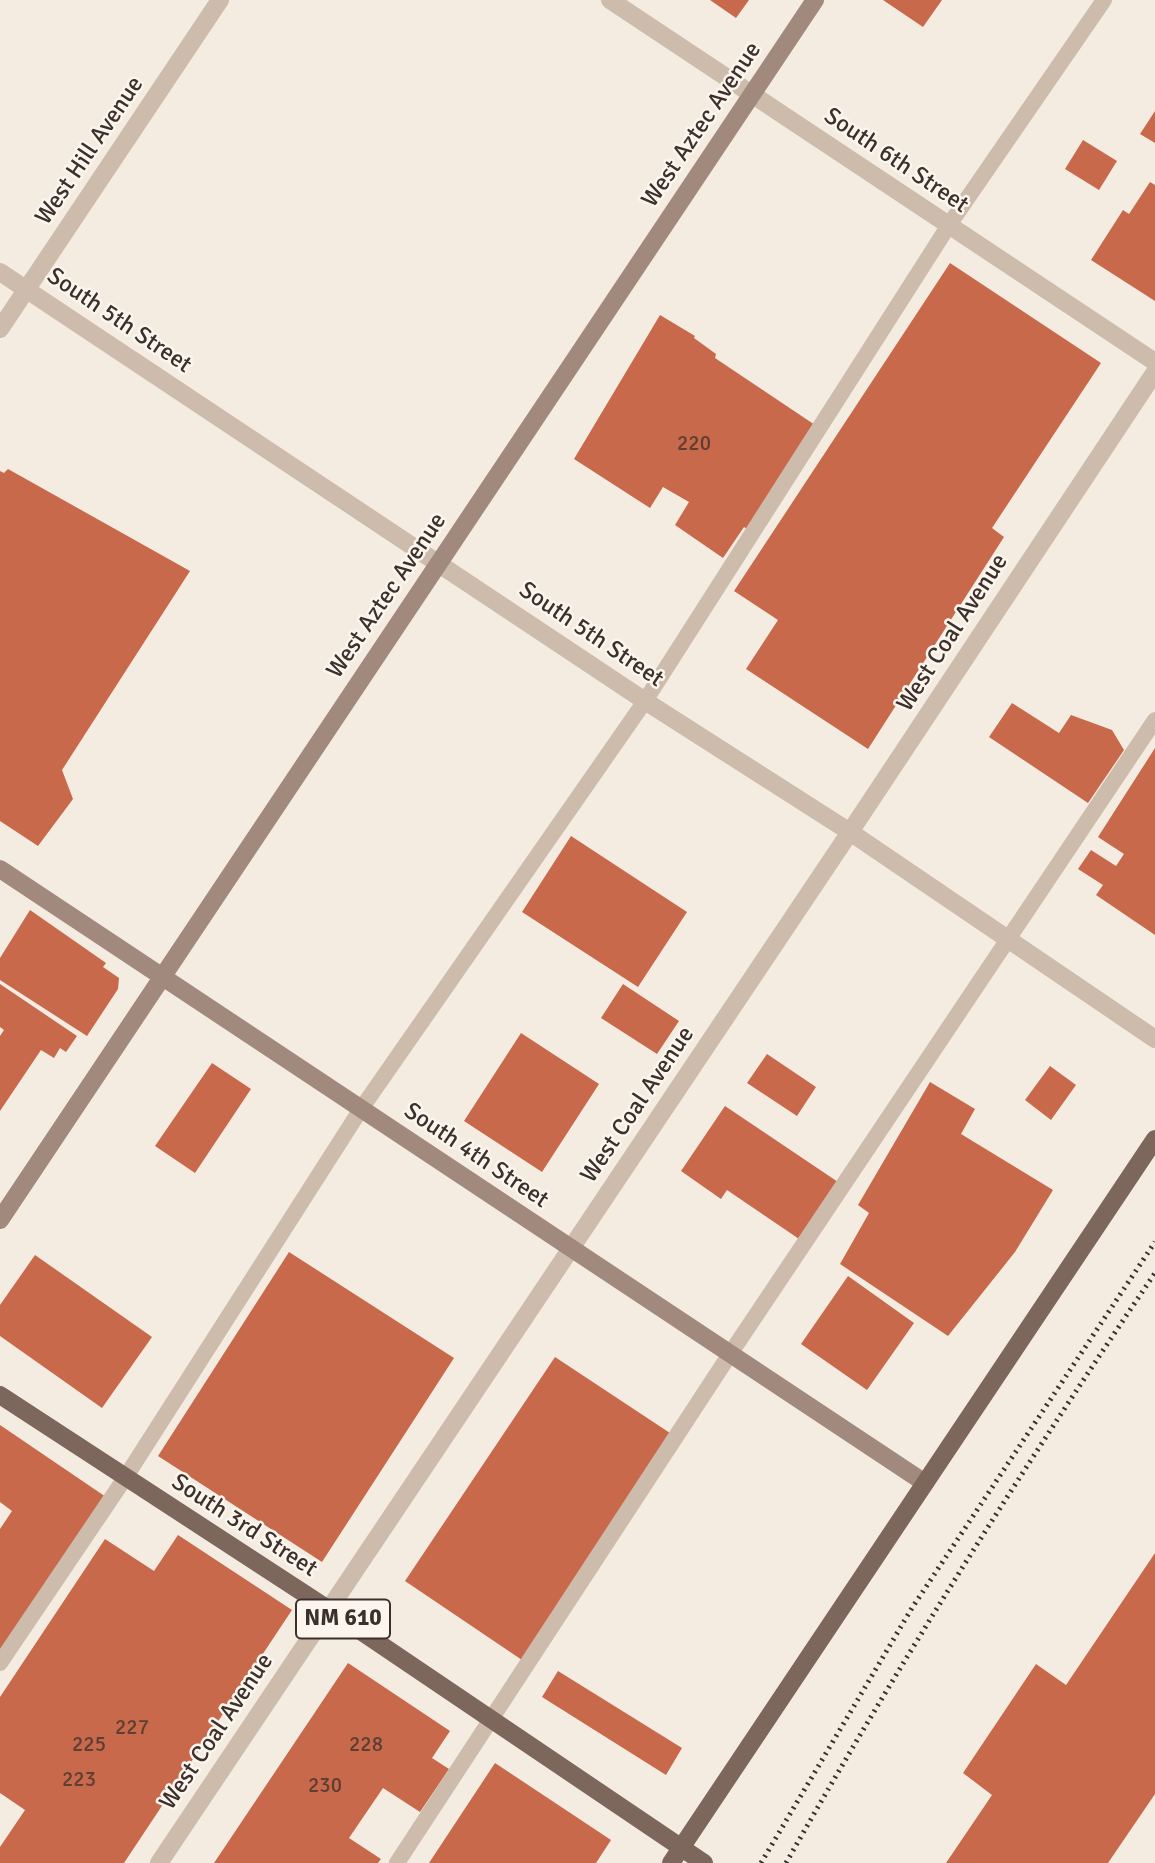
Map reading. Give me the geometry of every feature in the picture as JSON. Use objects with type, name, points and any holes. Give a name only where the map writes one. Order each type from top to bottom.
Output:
[{"type":"main road","name":"West Aztec Avenue","points":[[0,1220],[816,0]]},
{"type":"main road","name":"South 4th Street","points":[[0,869],[925,1483]]},
{"type":"main road","points":[[676,1856],[1155,1139]]},
{"type":"main road","name":"South 3rd Street","points":[[0,1395],[328,1609],[491,1721],[676,1856],[704,1863]]},
{"type":"street","name":"West Hill Avenue","points":[[0,329],[220,0]]},
{"type":"street","name":"South 6th Street","points":[[610,0],[1155,362]]},
{"type":"street","name":"South 5th Street","points":[[0,272],[645,701],[850,832],[1155,1039]]},
{"type":"street","name":"West Coal Avenue","points":[[159,1863],[1155,372]]},
{"type":"lane","points":[[0,1663],[125,1478],[361,1109],[645,701],[949,225],[1104,0]]},
{"type":"lane","points":[[397,1863],[730,1354],[1155,720]]},
{"type":"building","points":[[710,0],[749,0],[736,18]]},
{"type":"building","points":[[883,0],[942,0],[923,27]]},
{"type":"building","points":[[1155,111],[1155,143],[1140,134]]},
{"type":"building","points":[[1083,140],[1117,161],[1099,190],[1065,169]]},
{"type":"building","points":[[1150,182],[1155,185],[1155,301],[1091,260],[1123,210],[1129,214]]},
{"type":"building","points":[[950,263],[1101,363],[992,528],[1004,537],[868,749],[746,669],[778,620],[734,591]]},
{"type":"building","points":[[660,315],[695,336],[694,338],[716,354],[715,358],[815,425],[747,529],[744,527],[723,558],[675,525],[689,502],[663,487],[650,508],[574,459]]},
{"type":"building","points":[[8,469],[190,571],[62,770],[73,799],[38,846],[0,821],[0,471],[4,473]]},
{"type":"building","points":[[1012,703],[1059,733],[1071,715],[1112,730],[1124,750],[1088,803],[989,737]]},
{"type":"building","points":[[1155,748],[1155,935],[1096,895],[1103,885],[1078,869],[1091,850],[1116,866],[1124,854],[1098,837]]},
{"type":"building","points":[[571,836],[687,912],[638,987],[522,912]]},
{"type":"building","points":[[30,910],[106,963],[103,967],[119,978],[118,989],[87,1036],[0,980],[0,958]]},
{"type":"building","points":[[0,984],[77,1036],[66,1052],[60,1048],[54,1058],[41,1050],[0,1111],[0,1036],[4,1030],[0,1027]]},
{"type":"building","points":[[623,984],[679,1021],[657,1054],[601,1018]]},
{"type":"building","points":[[521,1033],[599,1084],[542,1172],[464,1121]]},
{"type":"building","points":[[767,1054],[816,1087],[797,1116],[747,1083]]},
{"type":"building","points":[[212,1063],[251,1089],[195,1173],[155,1146]]},
{"type":"building","points":[[1050,1066],[1076,1085],[1051,1120],[1025,1100]]},
{"type":"building","points":[[930,1082],[975,1109],[961,1134],[1053,1190],[1015,1252],[948,1336],[840,1264],[869,1213],[858,1205]]},
{"type":"building","points":[[725,1106],[841,1184],[802,1241],[727,1190],[721,1199],[681,1171]]},
{"type":"building","points":[[289,1252],[454,1358],[322,1562],[158,1456]]},
{"type":"building","points":[[35,1255],[152,1337],[102,1408],[0,1336],[0,1305]]},
{"type":"building","points":[[848,1276],[914,1323],[867,1390],[801,1344]]},
{"type":"building","points":[[555,1357],[673,1435],[522,1660],[405,1581]]},
{"type":"building","points":[[0,1425],[106,1497],[0,1658],[0,1529],[12,1511],[0,1502]]},
{"type":"building","points":[[178,1535],[292,1610],[124,1863],[0,1863],[0,1847],[25,1810],[0,1793],[0,1697],[105,1539],[154,1571]]},
{"type":"building","points":[[1155,1553],[1155,1794],[1108,1863],[946,1863],[992,1795],[963,1773],[1036,1664],[1066,1685]]},
{"type":"building","points":[[348,1663],[450,1731],[432,1758],[449,1769],[420,1812],[383,1788],[349,1838],[381,1859],[378,1863],[214,1863]]},
{"type":"building","points":[[558,1671],[682,1748],[666,1775],[542,1697]]},
{"type":"building","points":[[495,1763],[611,1840],[596,1863],[429,1863]]},
{"type":"railway","points":[[761,1863],[912,1608],[1155,1242]]},
{"type":"railway","points":[[786,1863],[964,1564],[1155,1273]]}]
